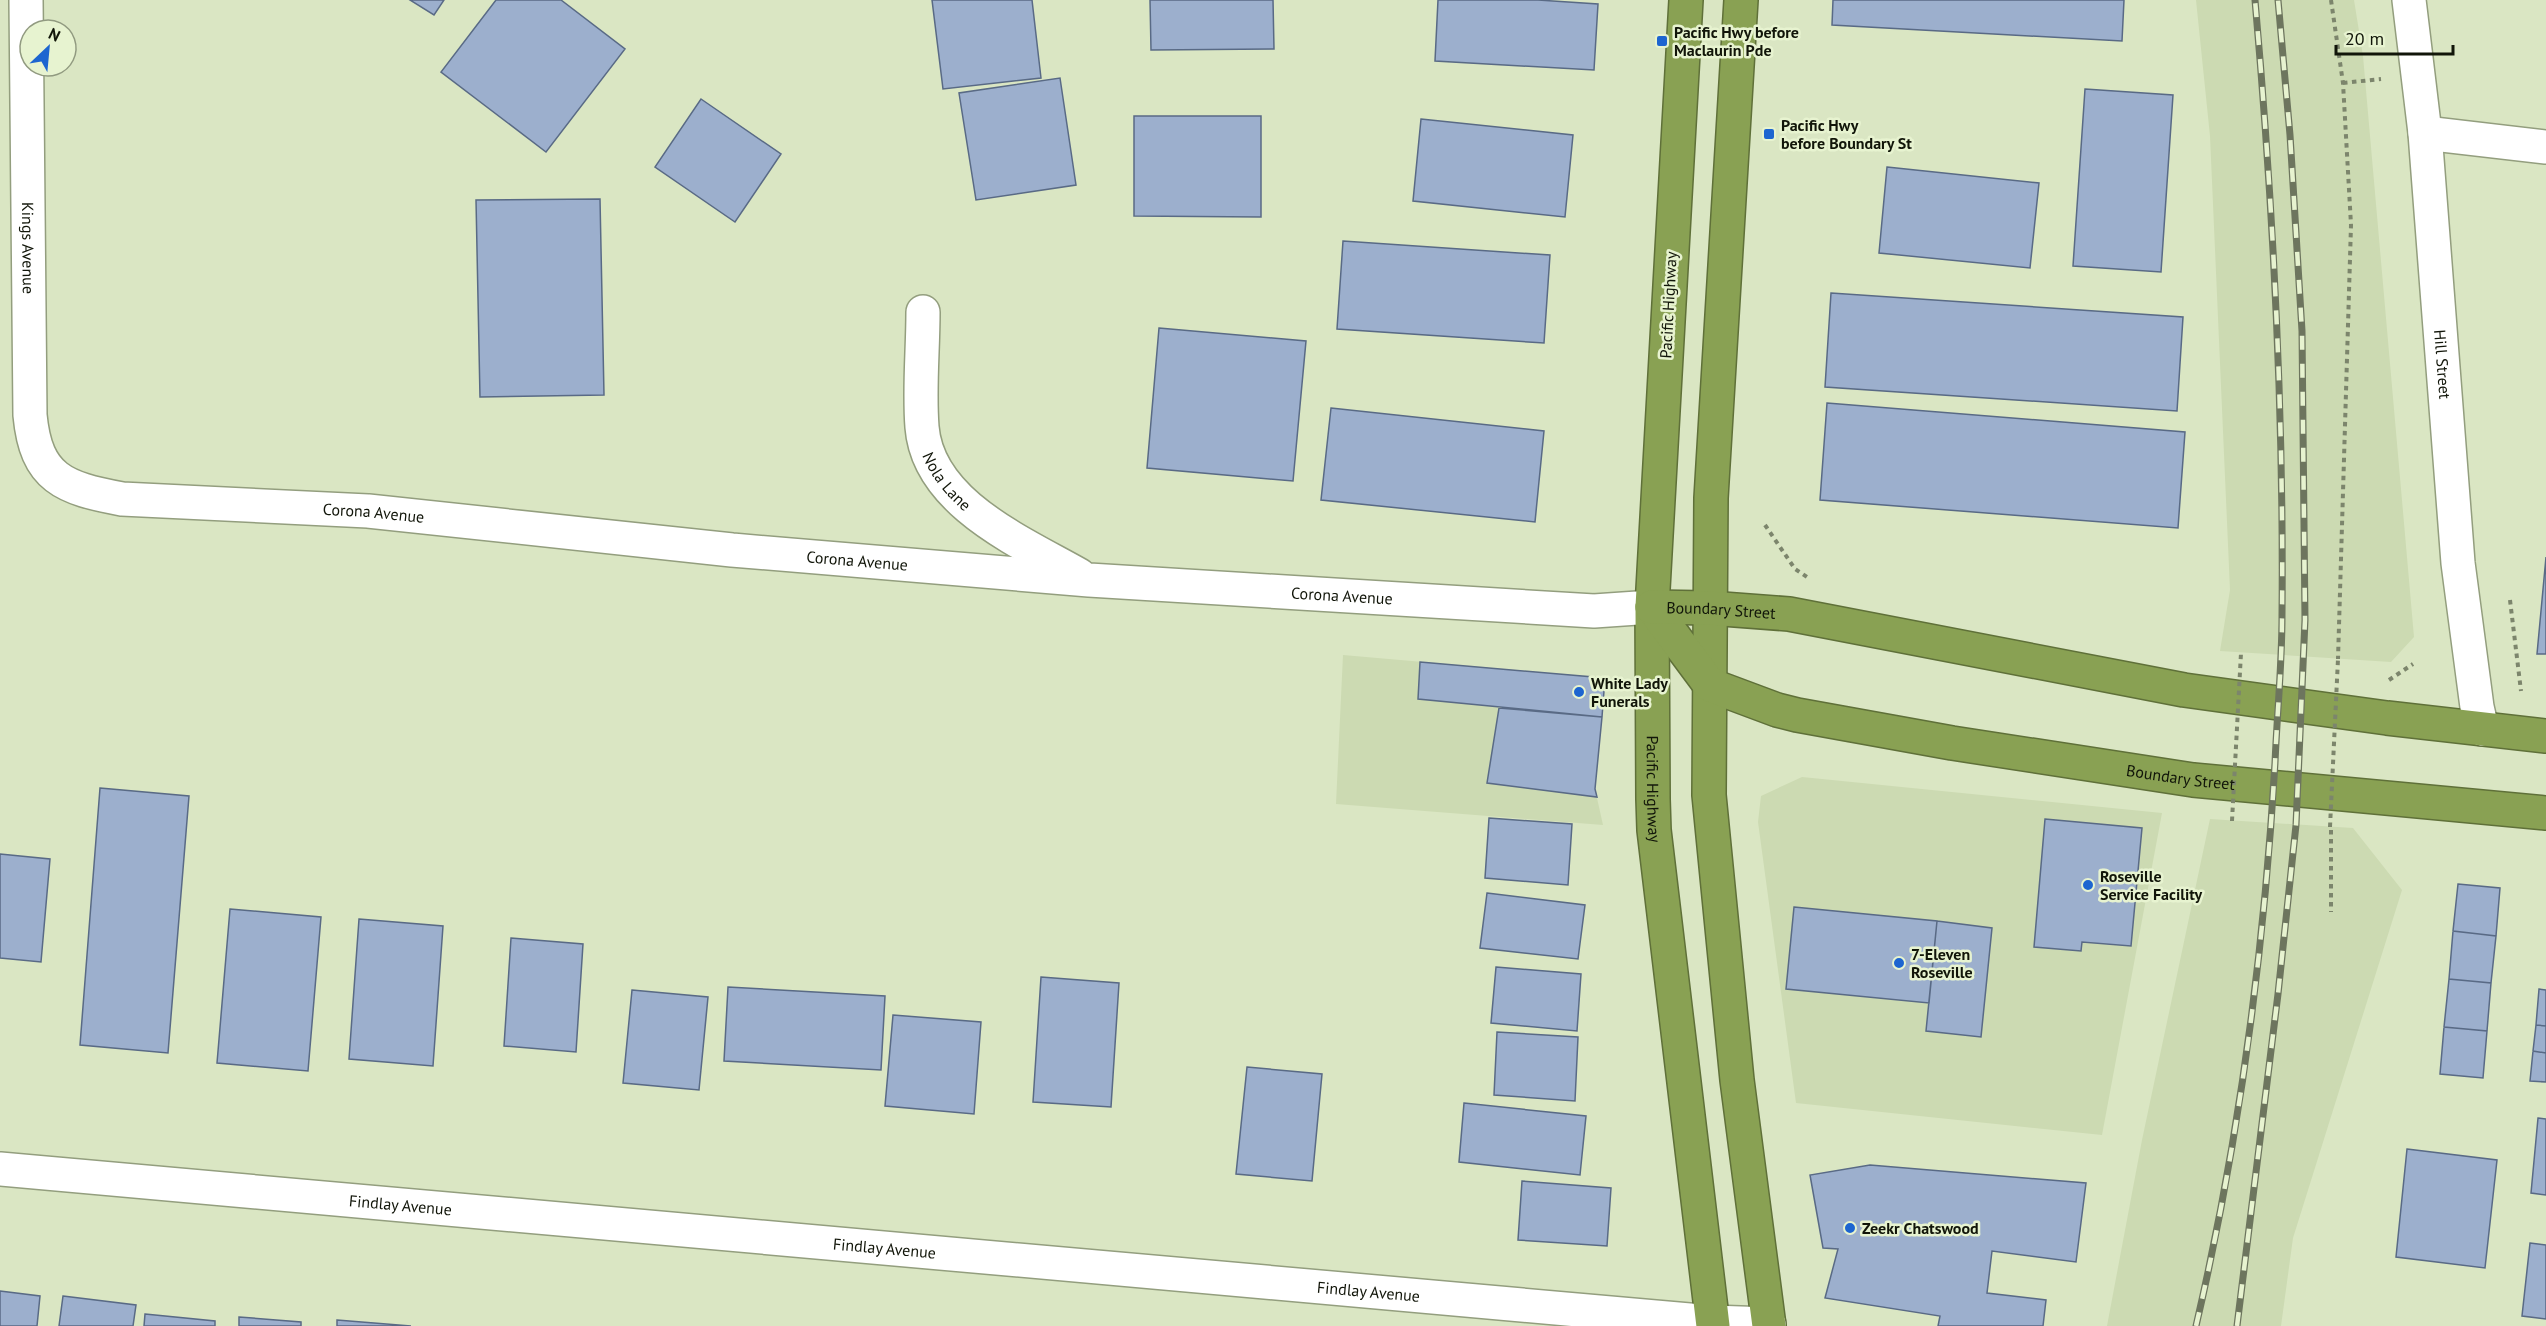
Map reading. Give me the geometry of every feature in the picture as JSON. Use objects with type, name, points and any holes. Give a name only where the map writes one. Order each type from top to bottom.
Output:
[{"type":"highway","name":"Pacific Highway","points":[[1686,0],[1652,607],[1654,830],[1713,1324]]},
{"type":"highway","points":[[1741,0],[1713,475],[1709,608],[1709,795],[1713,857],[1737,1080],[1769,1325]]},
{"type":"highway","name":"Boundary Street","points":[[1652,607],[1709,608],[1789,614],[2184,690],[2546,736]]},
{"type":"highway","name":"Boundary Street","points":[[1652,607],[1710,685],[1797,715],[2193,780],[2546,813]]},
{"type":"street","name":"Kings Avenue","points":[[26,0],[13,90],[30,415],[32,440],[44,465],[64,483]]},
{"type":"street","name":"Hill Street","points":[[2409,0],[2425,133],[2458,563],[2482,729]]},
{"type":"street","points":[[2425,133],[2546,147]]},
{"type":"street","name":"Nola Lane","points":[[923,312],[922,428],[928,454],[943,483],[968,508],[1089,580]]},
{"type":"street","name":"Corona Avenue","points":[[64,483],[90,493],[122,499],[368,511],[732,550],[1089,580],[1594,611],[1652,607]]},
{"type":"street","name":"Findlay Avenue","points":[[0,1169],[1713,1324],[1769,1325]]},
{"type":"path","points":[[2331,0],[2343,83],[2350,225],[2331,827],[2331,912]]},
{"type":"path","points":[[2511,600],[2521,691]]},
{"type":"path","points":[[2232,820],[2241,653]]},
{"type":"shaded area","points":[[2196,0],[2354,0],[2363,56],[2414,637],[2391,662],[2220,651],[2230,590],[2210,136]]},
{"type":"shaded area","points":[[1343,655],[1605,678],[1595,789],[1603,825],[1336,804]]},
{"type":"shaded area","name":"7-Eleven Roseville","points":[[1802,777],[2162,813],[2102,1135],[1796,1103],[1758,822],[1761,796]]},
{"type":"shaded area","points":[[2210,819],[2353,828],[2402,890],[2293,1238],[2281,1326],[2107,1326],[2142,1140]]},
{"type":"building","points":[[410,0],[444,0],[434,15]]},
{"type":"building","points":[[496,0],[561,0],[625,49],[546,152],[441,72]]},
{"type":"building","points":[[932,0],[1032,0],[1041,78],[943,89]]},
{"type":"building","points":[[1150,0],[1273,0],[1274,49],[1151,50]]},
{"type":"building","points":[[1438,0],[1538,0],[1598,4],[1594,70],[1435,61]]},
{"type":"building","points":[[1833,0],[2124,0],[2122,41],[1832,25]]},
{"type":"building","points":[[1060,78],[1076,185],[976,200],[959,93]]},
{"type":"building","points":[[2085,89],[2173,95],[2161,272],[2073,266]]},
{"type":"building","points":[[701,99],[781,154],[735,222],[655,167]]},
{"type":"building","points":[[1134,116],[1261,116],[1261,217],[1134,216]]},
{"type":"building","points":[[1421,119],[1573,135],[1565,217],[1413,201]]},
{"type":"building","points":[[1887,167],[2039,183],[2030,268],[1879,253]]},
{"type":"building","points":[[600,199],[604,395],[480,397],[476,200]]},
{"type":"building","points":[[1343,241],[1550,255],[1544,343],[1337,329]]},
{"type":"building","points":[[1831,293],[2183,317],[2177,411],[1825,387]]},
{"type":"building","points":[[1159,328],[1306,341],[1293,481],[1147,468]]},
{"type":"building","points":[[1827,403],[2185,432],[2178,528],[1820,500]]},
{"type":"building","points":[[1331,408],[1544,431],[1535,522],[1321,500]]},
{"type":"building","points":[[2546,557],[2546,654],[2537,654]]},
{"type":"building","points":[[1420,662],[1605,678],[1602,717],[1418,699]]},
{"type":"building","points":[[1499,708],[1602,717],[1595,789],[1597,797],[1487,783]]},
{"type":"building","points":[[100,788],[189,796],[168,1053],[80,1045]]},
{"type":"building","points":[[1489,818],[1572,824],[1568,885],[1485,878]]},
{"type":"building","name":"Roseville Service Facility","points":[[2045,819],[2142,828],[2131,946],[2082,942],[2081,951],[2034,947]]},
{"type":"building","points":[[0,854],[50,859],[41,962],[0,958]]},
{"type":"building","points":[[2458,884],[2500,888],[2496,936],[2453,931]]},
{"type":"building","points":[[1487,893],[1585,905],[1578,959],[1480,948]]},
{"type":"building","points":[[1794,907],[1937,921],[1929,1003],[1786,989]]},
{"type":"building","points":[[230,909],[321,917],[308,1071],[217,1063]]},
{"type":"building","points":[[359,919],[443,926],[433,1066],[349,1059]]},
{"type":"building","points":[[1937,921],[1992,928],[1981,1037],[1926,1031]]},
{"type":"building","points":[[2453,931],[2496,936],[2491,983],[2449,979]]},
{"type":"building","points":[[511,938],[583,944],[576,1052],[504,1046]]},
{"type":"building","points":[[1496,967],[1581,974],[1577,1031],[1491,1023]]},
{"type":"building","points":[[1041,977],[1119,983],[1111,1107],[1033,1102]]},
{"type":"building","points":[[2449,979],[2491,983],[2487,1031],[2444,1027]]},
{"type":"building","points":[[728,987],[885,996],[881,1070],[724,1061]]},
{"type":"building","points":[[2539,989],[2546,990],[2546,1026],[2536,1025]]},
{"type":"building","points":[[632,990],[708,997],[699,1090],[623,1083]]},
{"type":"building","points":[[893,1015],[981,1022],[974,1114],[885,1106]]},
{"type":"building","points":[[2536,1025],[2546,1026],[2546,1053],[2533,1051]]},
{"type":"building","points":[[2444,1027],[2487,1031],[2483,1078],[2440,1074]]},
{"type":"building","points":[[1497,1032],[1578,1037],[1575,1101],[1494,1095]]},
{"type":"building","points":[[2533,1051],[2546,1053],[2546,1082],[2530,1081]]},
{"type":"building","points":[[1247,1067],[1322,1074],[1312,1181],[1236,1174]]},
{"type":"building","points":[[1464,1103],[1586,1116],[1580,1175],[1459,1162]]},
{"type":"building","points":[[2538,1118],[2546,1119],[2546,1195],[2531,1193]]},
{"type":"building","points":[[2407,1149],[2497,1160],[2485,1268],[2396,1257]]},
{"type":"building","points":[[1870,1165],[2086,1183],[2076,1262],[1992,1251],[1987,1293],[2046,1300],[2043,1326],[1938,1326],[1940,1316],[1825,1298],[1838,1249],[1823,1248],[1810,1175]]},
{"type":"building","points":[[1522,1181],[1611,1188],[1607,1246],[1518,1240]]},
{"type":"building","points":[[2530,1243],[2546,1245],[2546,1319],[2522,1316]]},
{"type":"building","points":[[0,1291],[40,1296],[37,1326],[0,1326]]},
{"type":"building","points":[[63,1296],[136,1305],[133,1326],[59,1326]]},
{"type":"building","points":[[145,1314],[215,1321],[215,1326],[144,1326]]},
{"type":"building","points":[[239,1317],[301,1322],[301,1326],[239,1326]]},
{"type":"building","points":[[337,1320],[411,1326],[337,1326]]},
{"type":"railway","points":[[2196,1326],[2225,1187],[2257,975],[2270,834],[2281,653],[2281,462],[2276,308],[2255,0]]},
{"type":"railway","points":[[2237,1326],[2278,994],[2296,825],[2305,620],[2302,331],[2290,135],[2278,0]]},
{"type":"place","name":"Pacific Hwy before Maclaurin Pde","points":[[1662,41]]},
{"type":"place","name":"Pacific Hwy before Boundary St","points":[[1769,134]]},
{"type":"place","name":"White Lady Funerals","points":[[1579,692]]},
{"type":"place","name":"Roseville Service Facility","points":[[2088,885]]},
{"type":"place","name":"7-Eleven Roseville","points":[[1899,963]]},
{"type":"place","name":"Zeekr Chatswood","points":[[1850,1228]]}]
